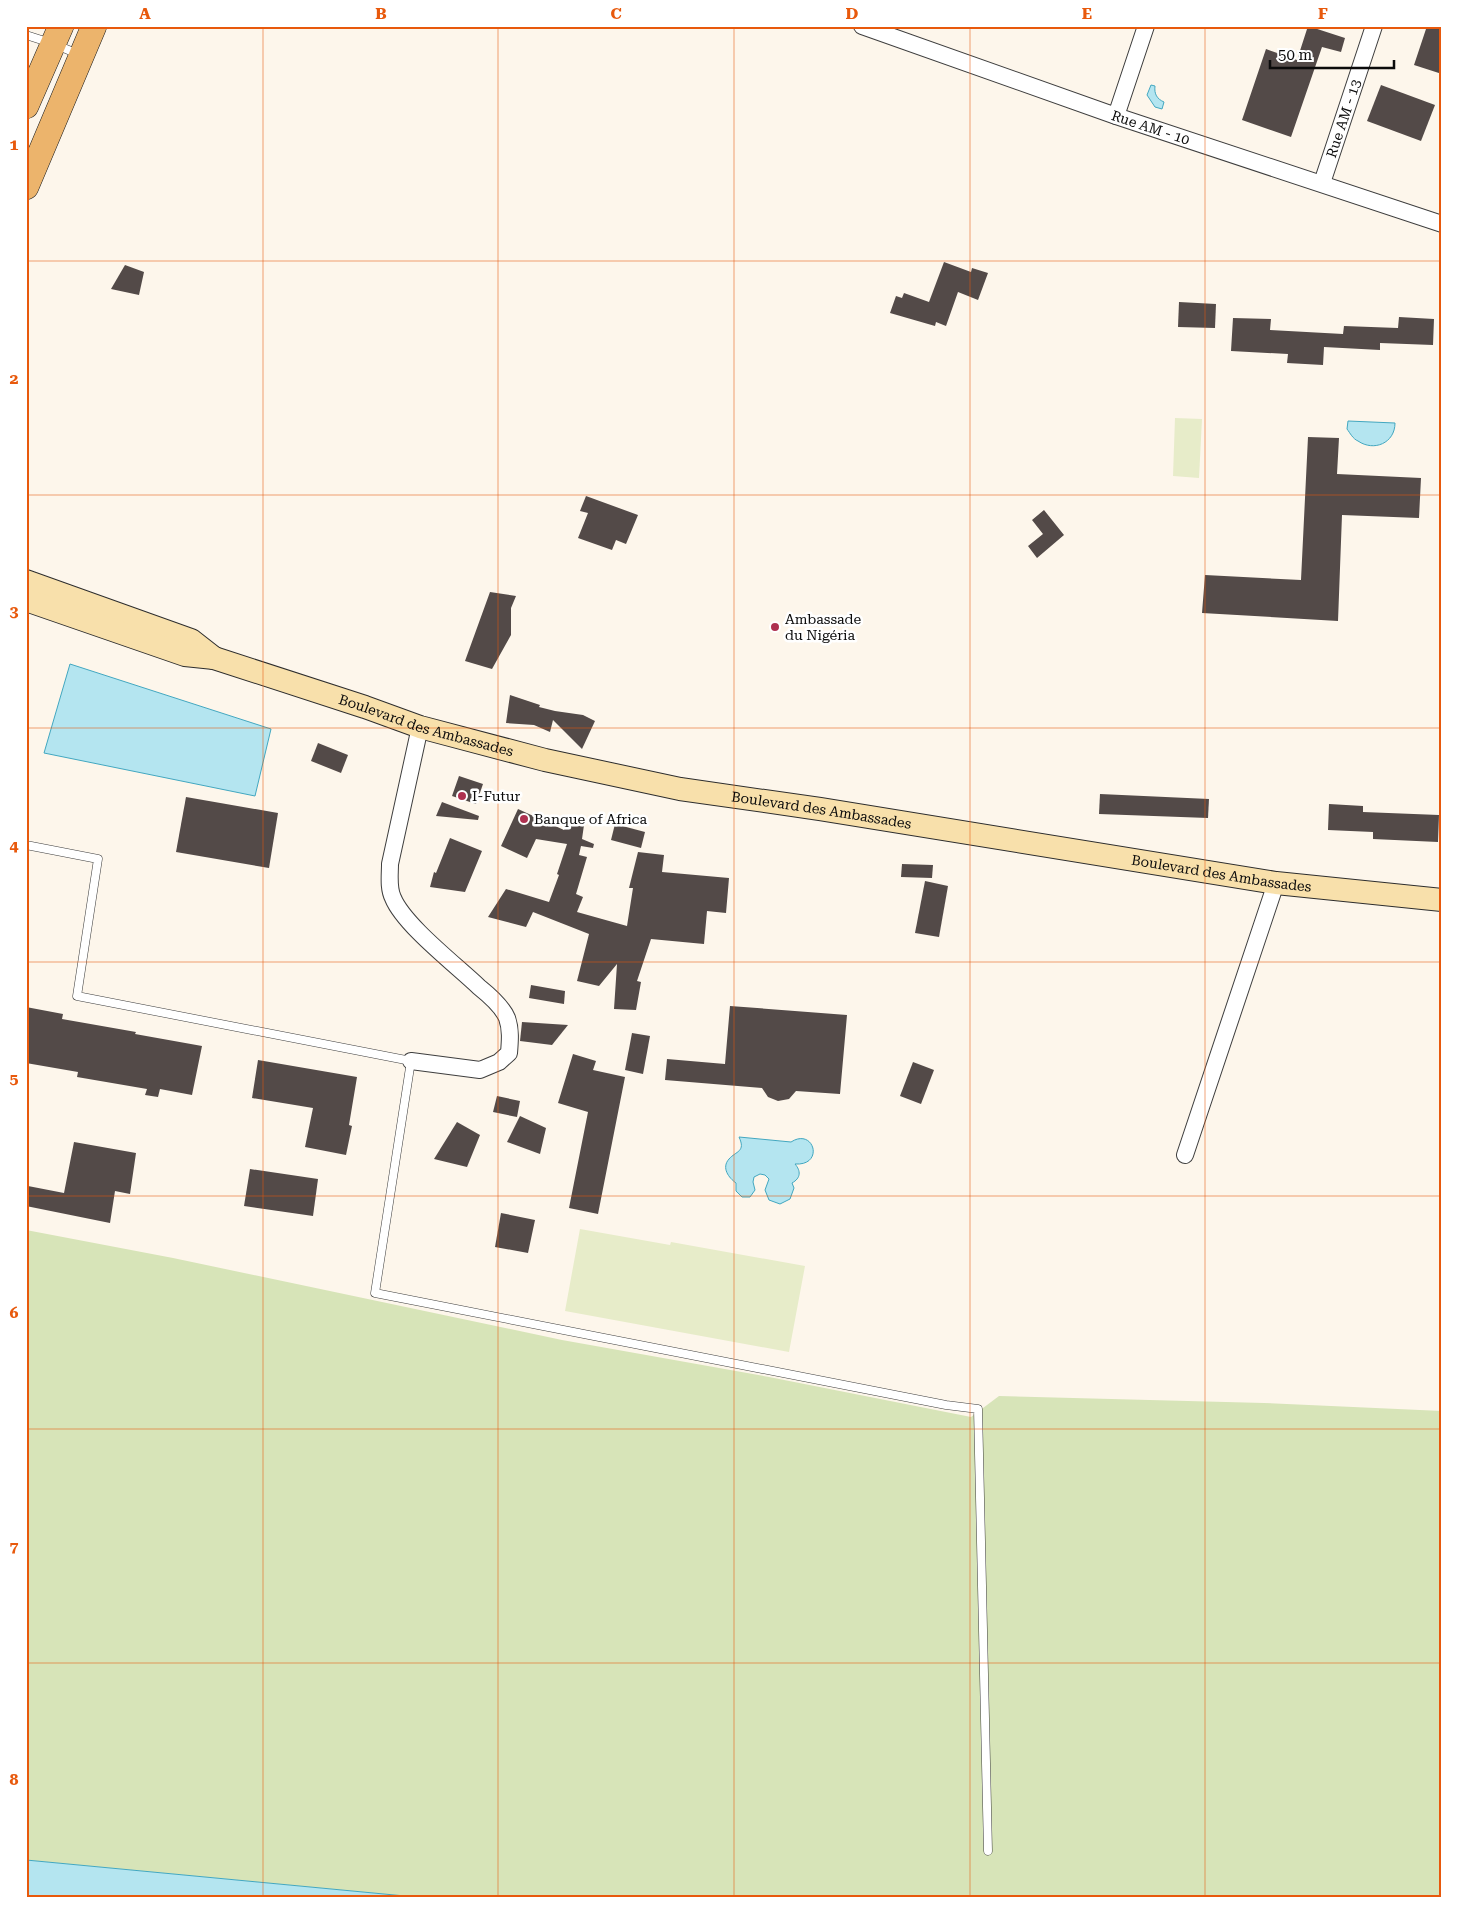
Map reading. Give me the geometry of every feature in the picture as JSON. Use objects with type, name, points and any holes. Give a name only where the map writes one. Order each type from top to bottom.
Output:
[{"type":"main road","points":[[26,188],[94,26]]},
{"type":"main road","points":[[26,106],[58,35]]},
{"type":"main road","name":"Boulevard des Ambassades","points":[[26,582],[191,640],[214,658]]},
{"type":"main road","name":"Boulevard des Ambassades","points":[[26,600],[185,655],[214,658],[420,727],[545,760],[680,789],[830,811],[1276,883],[1442,900]]},
{"type":"street","name":"Rue AM - 10","points":[[862,26],[892,31],[1116,116],[1442,224]]},
{"type":"street","points":[[1116,116],[1146,26]]},
{"type":"street","name":"Rue AM - 13","points":[[1322,183],[1374,26]]},
{"type":"street","points":[[411,1061],[480,1070],[498,1062],[509,1053],[511,1037],[507,1017],[495,1002],[420,932],[398,908],[392,897],[390,864],[420,727]]},
{"type":"street","points":[[1185,1155],[1276,883]]},
{"type":"lane","points":[[26,35],[58,35],[82,56]]},
{"type":"lane","points":[[26,844],[98,859],[77,996],[411,1061],[375,1292],[888,1394],[978,1409],[988,1851]]},
{"type":"green space","points":[[1175,418],[1202,419],[1199,478],[1173,476]]},
{"type":"green space","points":[[580,1229],[670,1245],[671,1242],[805,1266],[789,1352],[565,1311]]},
{"type":"green space","points":[[26,1230],[173,1258],[562,1340],[769,1377],[971,1417],[999,1396],[1264,1403],[1442,1411],[1442,1898],[426,1898],[26,1860]]},
{"type":"water","points":[[1151,85],[1155,86],[1156,96],[1164,102],[1162,109],[1155,107],[1147,95]]},
{"type":"water","points":[[1348,421],[1395,423],[1394,430],[1388,440],[1382,444],[1371,446],[1353,437],[1347,429]]},
{"type":"water","points":[[70,664],[271,729],[255,796],[44,753]]},
{"type":"water","points":[[739,1137],[791,1142],[806,1139],[810,1143],[813,1148],[813,1154],[810,1159],[804,1163],[795,1164],[799,1174],[792,1183],[794,1188],[790,1199],[780,1204],[769,1200],[765,1190],[769,1179],[765,1175],[760,1174],[754,1177],[755,1190],[750,1197],[742,1197],[736,1191],[736,1183],[729,1176],[726,1166],[729,1159],[741,1148]]},
{"type":"water","points":[[26,1860],[426,1898],[26,1898]]},
{"type":"building","points":[[1308,26],[1345,38],[1341,52],[1322,47],[1291,137],[1242,120],[1266,49],[1297,60]]},
{"type":"building","points":[[1427,26],[1442,26],[1442,74],[1414,65]]},
{"type":"building","points":[[1381,85],[1435,105],[1421,141],[1367,121]]},
{"type":"building","points":[[944,262],[971,272],[972,268],[988,273],[978,300],[958,292],[946,326],[936,322],[935,326],[890,313],[896,296],[902,298],[904,293],[929,302]]},
{"type":"building","points":[[125,265],[144,272],[139,295],[111,289]]},
{"type":"building","points":[[1179,302],[1216,304],[1215,328],[1178,327]]},
{"type":"building","points":[[1399,317],[1434,319],[1433,345],[1380,343],[1380,350],[1324,347],[1323,365],[1287,363],[1288,354],[1231,351],[1233,318],[1271,319],[1270,330],[1343,334],[1344,326],[1398,328]]},
{"type":"building","points":[[1308,437],[1339,438],[1337,474],[1421,478],[1419,518],[1342,515],[1338,621],[1202,613],[1205,575],[1301,580]]},
{"type":"building","points":[[586,496],[638,515],[626,544],[616,540],[612,550],[578,538],[588,513],[580,511]]},
{"type":"building","points":[[1044,510],[1064,535],[1037,558],[1028,546],[1043,534],[1032,520]]},
{"type":"building","points":[[490,592],[516,596],[511,608],[511,635],[492,669],[465,661]]},
{"type":"building","points":[[510,695],[540,705],[539,707],[583,715],[595,721],[582,749],[553,720],[550,732],[534,725],[506,723]]},
{"type":"building","points":[[318,743],[348,755],[341,773],[311,761]]},
{"type":"building","points":[[459,776],[483,784],[476,804],[452,796]]},
{"type":"building","points":[[1100,794],[1209,799],[1208,818],[1099,814]]},
{"type":"building","points":[[186,797],[278,813],[269,868],[176,852]]},
{"type":"building","points":[[442,802],[479,816],[478,820],[436,816]]},
{"type":"building","points":[[1329,804],[1363,806],[1363,812],[1439,815],[1438,842],[1373,839],[1373,832],[1328,830]]},
{"type":"building","points":[[518,809],[564,830],[568,823],[584,825],[582,839],[594,844],[593,848],[581,846],[579,855],[587,857],[576,894],[583,897],[577,912],[627,926],[633,888],[629,888],[638,852],[664,855],[662,872],[729,878],[726,913],[707,911],[704,944],[651,939],[637,981],[641,982],[636,1010],[614,1009],[617,964],[599,986],[577,981],[589,934],[533,912],[526,927],[488,917],[506,889],[549,902],[559,875],[557,874],[567,844],[536,839],[527,858],[501,846]]},
{"type":"building","points":[[615,824],[645,832],[641,848],[611,840]]},
{"type":"building","points":[[450,838],[482,851],[465,892],[430,887],[434,872],[436,873]]},
{"type":"building","points":[[902,864],[933,865],[932,878],[901,877]]},
{"type":"building","points":[[925,881],[948,886],[939,937],[915,933]]},
{"type":"building","points":[[531,985],[565,991],[564,1004],[529,998]]},
{"type":"building","points":[[730,1006],[847,1015],[840,1094],[796,1091],[789,1099],[778,1101],[768,1097],[762,1088],[665,1080],[667,1059],[725,1064]]},
{"type":"building","points":[[26,1007],[63,1014],[62,1019],[202,1046],[192,1095],[160,1089],[158,1097],[145,1095],[147,1089],[77,1077],[78,1072],[26,1063]]},
{"type":"building","points":[[522,1022],[568,1025],[552,1045],[520,1041]]},
{"type":"building","points":[[632,1033],[650,1036],[643,1074],[625,1070]]},
{"type":"building","points":[[573,1054],[596,1061],[593,1070],[625,1077],[598,1214],[569,1208],[588,1112],[558,1103]]},
{"type":"building","points":[[258,1060],[357,1077],[349,1125],[352,1126],[346,1155],[305,1147],[313,1108],[252,1098]]},
{"type":"building","points":[[913,1062],[934,1070],[921,1104],[900,1096]]},
{"type":"building","points":[[497,1096],[520,1101],[517,1117],[493,1112]]},
{"type":"building","points":[[520,1116],[546,1128],[540,1154],[507,1142]]},
{"type":"building","points":[[457,1122],[480,1135],[467,1167],[434,1159]]},
{"type":"building","points":[[74,1142],[136,1153],[130,1194],[115,1191],[110,1223],[26,1206],[28,1186],[64,1193]]},
{"type":"building","points":[[250,1169],[318,1179],[313,1216],[244,1206]]},
{"type":"building","points":[[501,1213],[535,1220],[528,1253],[495,1247]]},
{"type":"place","name":"Ambassade du Nigéria","points":[[775,627]]},
{"type":"place","name":"I-Futur","points":[[462,796]]},
{"type":"place","name":"Banque of Africa","points":[[524,819]]}]
